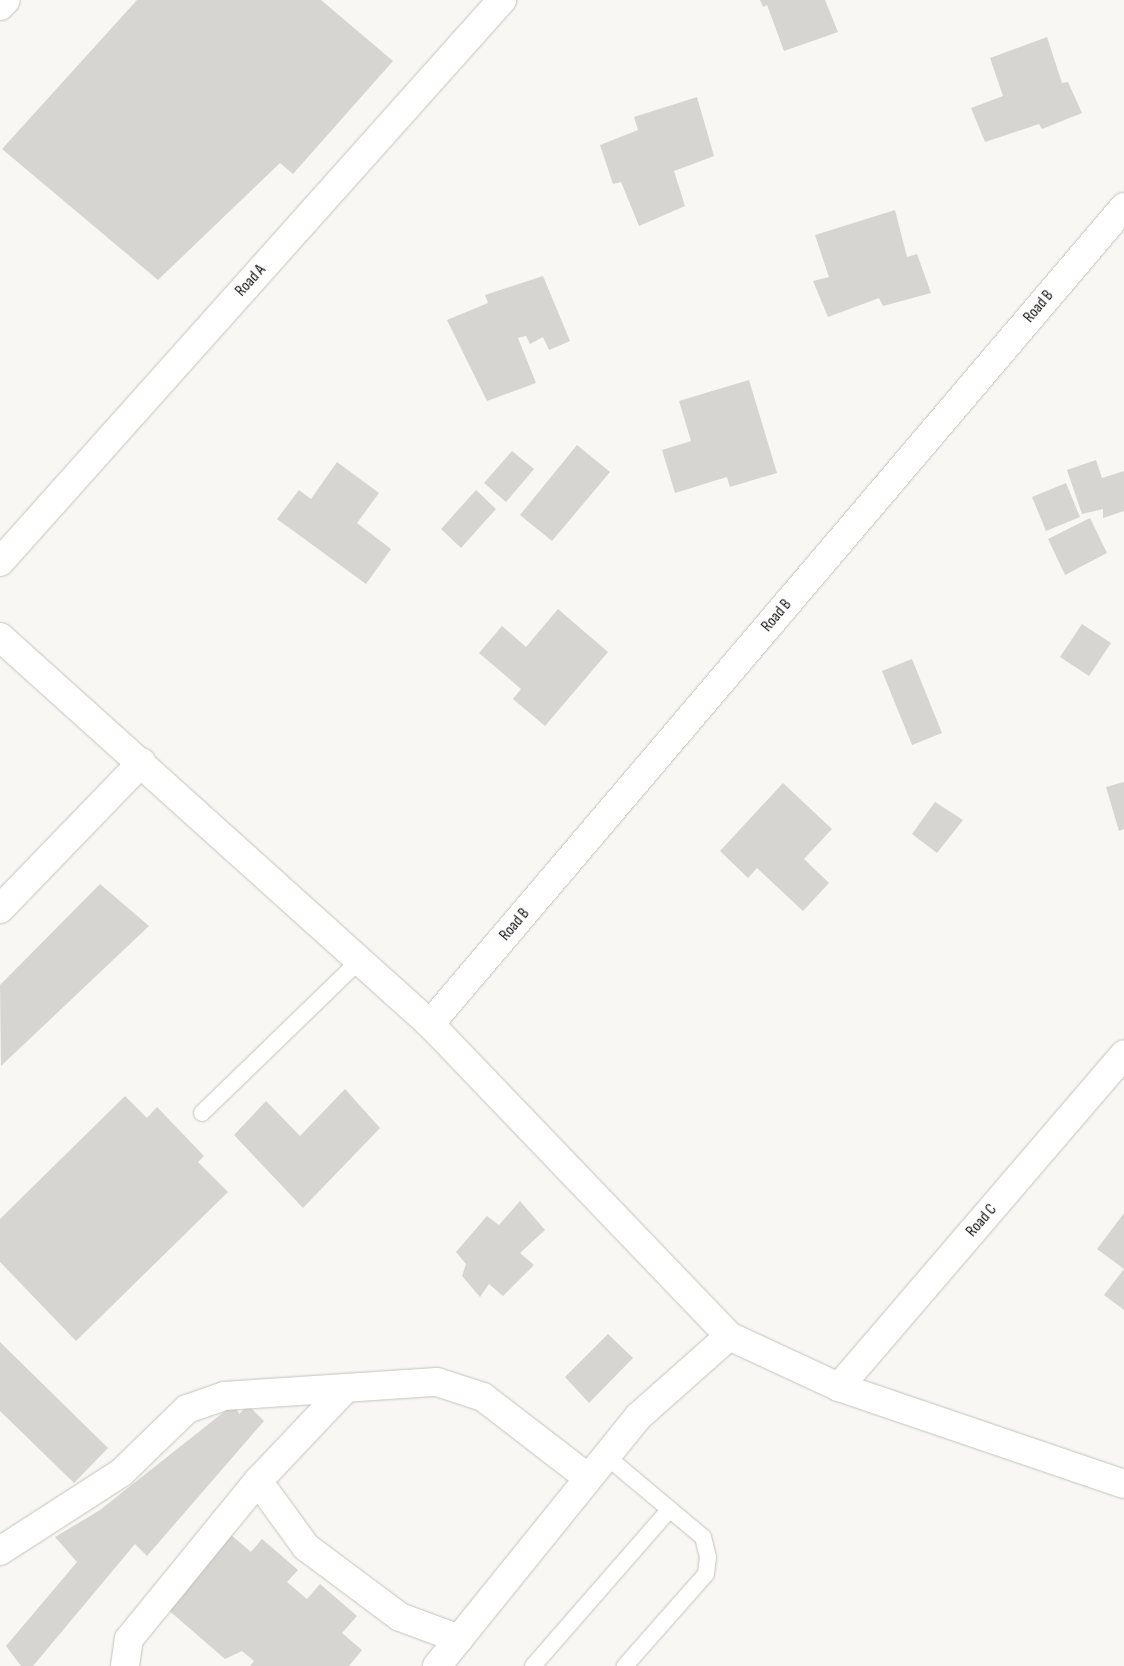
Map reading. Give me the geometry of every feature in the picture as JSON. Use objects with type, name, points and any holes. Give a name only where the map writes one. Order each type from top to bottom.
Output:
[{"type":"street","points":[[0,6],[6,0]]},
{"type":"street","name":"Road A","points":[[0,562],[502,0]]},
{"type":"street","name":"Road B","points":[[430,1024],[1124,207]]},
{"type":"street","points":[[0,637],[142,762],[430,1024],[729,1336],[839,1387],[1124,1484]]},
{"type":"street","points":[[0,909],[142,762]]},
{"type":"street","name":"Road C","points":[[839,1387],[1124,1055]]},
{"type":"street","points":[[437,1666],[639,1416],[729,1336]]},
{"type":"street","points":[[0,1551],[122,1472],[187,1409],[224,1396],[437,1382],[483,1397],[588,1478]]},
{"type":"street","points":[[125,1666],[129,1639],[258,1481],[345,1389]]},
{"type":"street","points":[[258,1481],[306,1547],[400,1616],[459,1639]]},
{"type":"lane","points":[[202,1113],[360,960]]},
{"type":"lane","points":[[606,1456],[703,1537],[706,1574],[624,1666]]},
{"type":"lane","points":[[533,1666],[670,1509]]},
{"type":"building","points":[[137,0],[321,0],[393,61],[293,174],[280,163],[158,280],[2,149]]},
{"type":"building","points":[[760,0],[825,0],[838,32],[784,51],[767,5],[763,7]]},
{"type":"building","points":[[1047,37],[1062,83],[1068,82],[1082,113],[1042,129],[1039,124],[985,142],[971,108],[1003,96],[990,58]]},
{"type":"building","points":[[697,97],[714,156],[674,171],[685,206],[639,226],[621,182],[613,184],[600,145],[638,130],[634,117]]},
{"type":"building","points":[[895,210],[907,257],[917,254],[931,293],[883,306],[879,298],[828,317],[813,281],[829,277],[815,235]]},
{"type":"building","points":[[543,276],[570,341],[549,350],[543,337],[530,344],[526,336],[518,338],[536,383],[487,401],[447,320],[488,303],[485,295]]},
{"type":"building","points":[[749,380],[777,473],[730,487],[727,477],[675,493],[662,450],[691,441],[679,401]]},
{"type":"building","points":[[577,445],[610,472],[552,541],[520,515]]},
{"type":"building","points":[[512,451],[534,469],[506,502],[484,483]]},
{"type":"building","points":[[1096,460],[1102,478],[1124,471],[1124,511],[1103,518],[1103,509],[1082,514],[1067,470]]},
{"type":"building","points":[[337,462],[379,493],[357,523],[391,549],[366,584],[277,519],[299,490],[311,499]]},
{"type":"building","points":[[1066,483],[1080,517],[1046,531],[1032,497]]},
{"type":"building","points":[[476,490],[496,509],[461,548],[441,529]]},
{"type":"building","points":[[1090,518],[1107,553],[1065,575],[1048,539]]},
{"type":"building","points":[[558,609],[608,652],[545,726],[513,699],[521,689],[479,653],[502,626],[526,647]]},
{"type":"building","points":[[1082,624],[1111,643],[1089,676],[1060,657]]},
{"type":"building","points":[[912,659],[942,733],[912,745],[882,671]]},
{"type":"building","points":[[1124,782],[1124,829],[1119,831],[1106,787]]},
{"type":"building","points":[[783,783],[832,829],[804,859],[829,883],[803,911],[757,868],[748,878],[720,851]]},
{"type":"building","points":[[935,802],[963,820],[937,853],[912,834]]},
{"type":"building","points":[[100,884],[149,926],[1,1066],[0,985]]},
{"type":"building","points":[[345,1089],[380,1128],[303,1208],[234,1135],[266,1101],[300,1136]]},
{"type":"building","points":[[125,1096],[147,1118],[157,1107],[204,1156],[198,1162],[228,1192],[76,1341],[0,1262],[0,1219]]},
{"type":"building","points":[[520,1201],[545,1230],[520,1253],[534,1265],[503,1296],[489,1284],[480,1297],[462,1276],[466,1264],[456,1252],[487,1216],[499,1225]]},
{"type":"building","points":[[1124,1213],[1124,1269],[1097,1249]]},
{"type":"building","points":[[1124,1269],[1124,1310],[1104,1295]]},
{"type":"building","points":[[608,1334],[633,1358],[589,1403],[565,1377]]},
{"type":"building","points":[[0,1342],[108,1448],[74,1483],[0,1411]]},
{"type":"building","points":[[234,1404],[239,1414],[248,1405],[264,1421],[147,1556],[135,1544],[33,1666],[21,1666],[6,1646],[77,1562],[55,1537],[100,1510]]},
{"type":"building","points":[[230,1534],[251,1552],[262,1539],[298,1570],[287,1582],[307,1599],[320,1584],[357,1616],[342,1633],[362,1650],[349,1666],[250,1666],[254,1661],[242,1651],[225,1659],[166,1608]]}]
